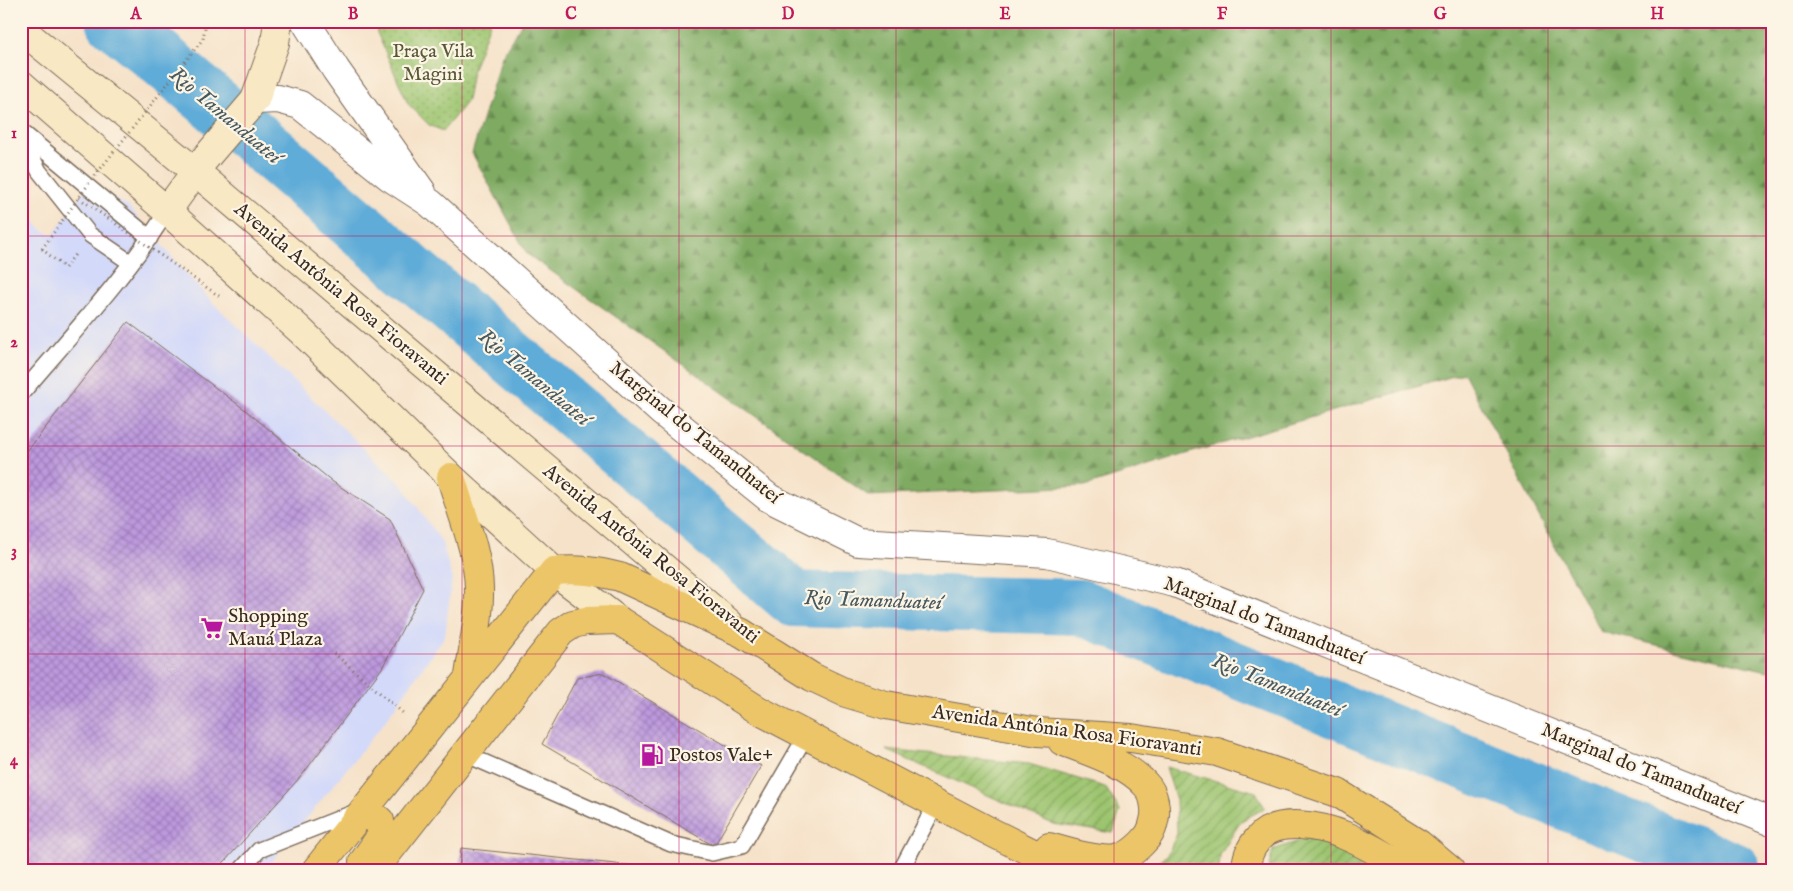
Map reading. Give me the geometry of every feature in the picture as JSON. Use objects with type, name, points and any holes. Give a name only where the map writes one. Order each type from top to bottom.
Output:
[{"type":"main road","points":[[167,210],[250,106],[275,43],[278,21]]},
{"type":"main road","name":"Avenida Antônia Rosa Fioravanti","points":[[21,29],[200,169],[742,633],[812,677],[846,693],[886,705],[1038,732],[1131,738],[1217,752],[1338,793],[1419,844],[1450,870]]},
{"type":"main road","points":[[21,84],[167,210],[300,330],[451,477],[554,571],[618,620],[758,710],[936,804],[1043,858],[1072,870]]},
{"type":"main road","points":[[451,477],[475,558],[479,587],[478,616],[468,678]]},
{"type":"main road","points":[[316,870],[554,571],[575,569],[601,572],[620,577],[742,633]]},
{"type":"main road","points":[[374,870],[562,632],[573,624],[586,621],[618,620]]},
{"type":"main road","points":[[989,831],[1070,853],[1093,858],[1116,859],[1133,852],[1151,833],[1156,814],[1147,785],[1110,760],[1038,732]]},
{"type":"main road","points":[[357,870],[381,836],[380,822],[366,808]]},
{"type":"main road","points":[[1246,870],[1249,850],[1261,835],[1270,829],[1287,825],[1324,829],[1345,836],[1410,870]]},
{"type":"street","name":"Marginal do Tamanduateí","points":[[304,21],[336,70],[430,203]]},
{"type":"street","name":"Marginal do Tamanduateí","points":[[250,106],[278,99],[300,106],[390,177],[430,203],[662,412],[769,498],[858,542],[1047,553],[1175,583],[1772,822]]},
{"type":"lane","points":[[21,132],[150,238]]},
{"type":"lane","points":[[21,135],[39,171],[90,235],[132,263]]},
{"type":"lane","points":[[21,394],[132,263],[167,210]]},
{"type":"lane","points":[[465,754],[671,844],[712,853],[742,846],[806,736]]},
{"type":"lane","points":[[901,870],[936,804]]},
{"type":"lane","points":[[241,870],[259,850],[366,808]]},
{"type":"path","points":[[90,235],[64,268],[42,249],[79,198],[203,39],[206,21]]},
{"type":"path","points":[[79,198],[220,296]]},
{"type":"path","points":[[334,653],[425,732]]},
{"type":"shaded area","name":"Shopping Mauá Plaza","points":[[90,182],[129,207],[212,302],[402,485],[442,542],[452,578],[445,636],[383,724],[265,870],[21,870],[21,204],[42,230],[53,235]]},
{"type":"green space","name":"Praça Vila Magini","points":[[372,21],[491,21],[472,71],[467,101],[443,131],[429,125],[408,104]]},
{"type":"green space","points":[[523,21],[1772,21],[1772,672],[1601,632],[1464,373],[1196,451],[1085,486],[869,496],[527,254],[472,153],[502,56]]},
{"type":"green space","points":[[886,750],[1029,764],[1105,787],[1120,810],[1113,833],[1053,824]]},
{"type":"green space","points":[[1166,767],[1256,792],[1265,808],[1241,821],[1220,855],[1219,870],[1148,870],[1167,855],[1177,834],[1176,800]]},
{"type":"green space","points":[[1310,837],[1361,857],[1379,870],[1268,870],[1273,850]]},
{"type":"building","name":"Shopping Mauá Plaza","points":[[128,322],[244,409],[333,482],[390,519],[423,589],[382,668],[303,774],[217,870],[21,870],[21,459]]},
{"type":"building","name":"Postos Vale+","points":[[603,673],[761,766],[714,846],[542,744],[577,678]]},
{"type":"building","points":[[461,848],[654,868],[654,870],[459,870]]},
{"type":"waterway","name":"Rio Tamanduateí","points":[[114,21],[236,122],[794,599],[1080,607],[1733,870]]},
{"type":"place","name":"Shopping Mauá Plaza","points":[[212,628]]},
{"type":"place","name":"Postos Vale+","points":[[652,755]]}]
